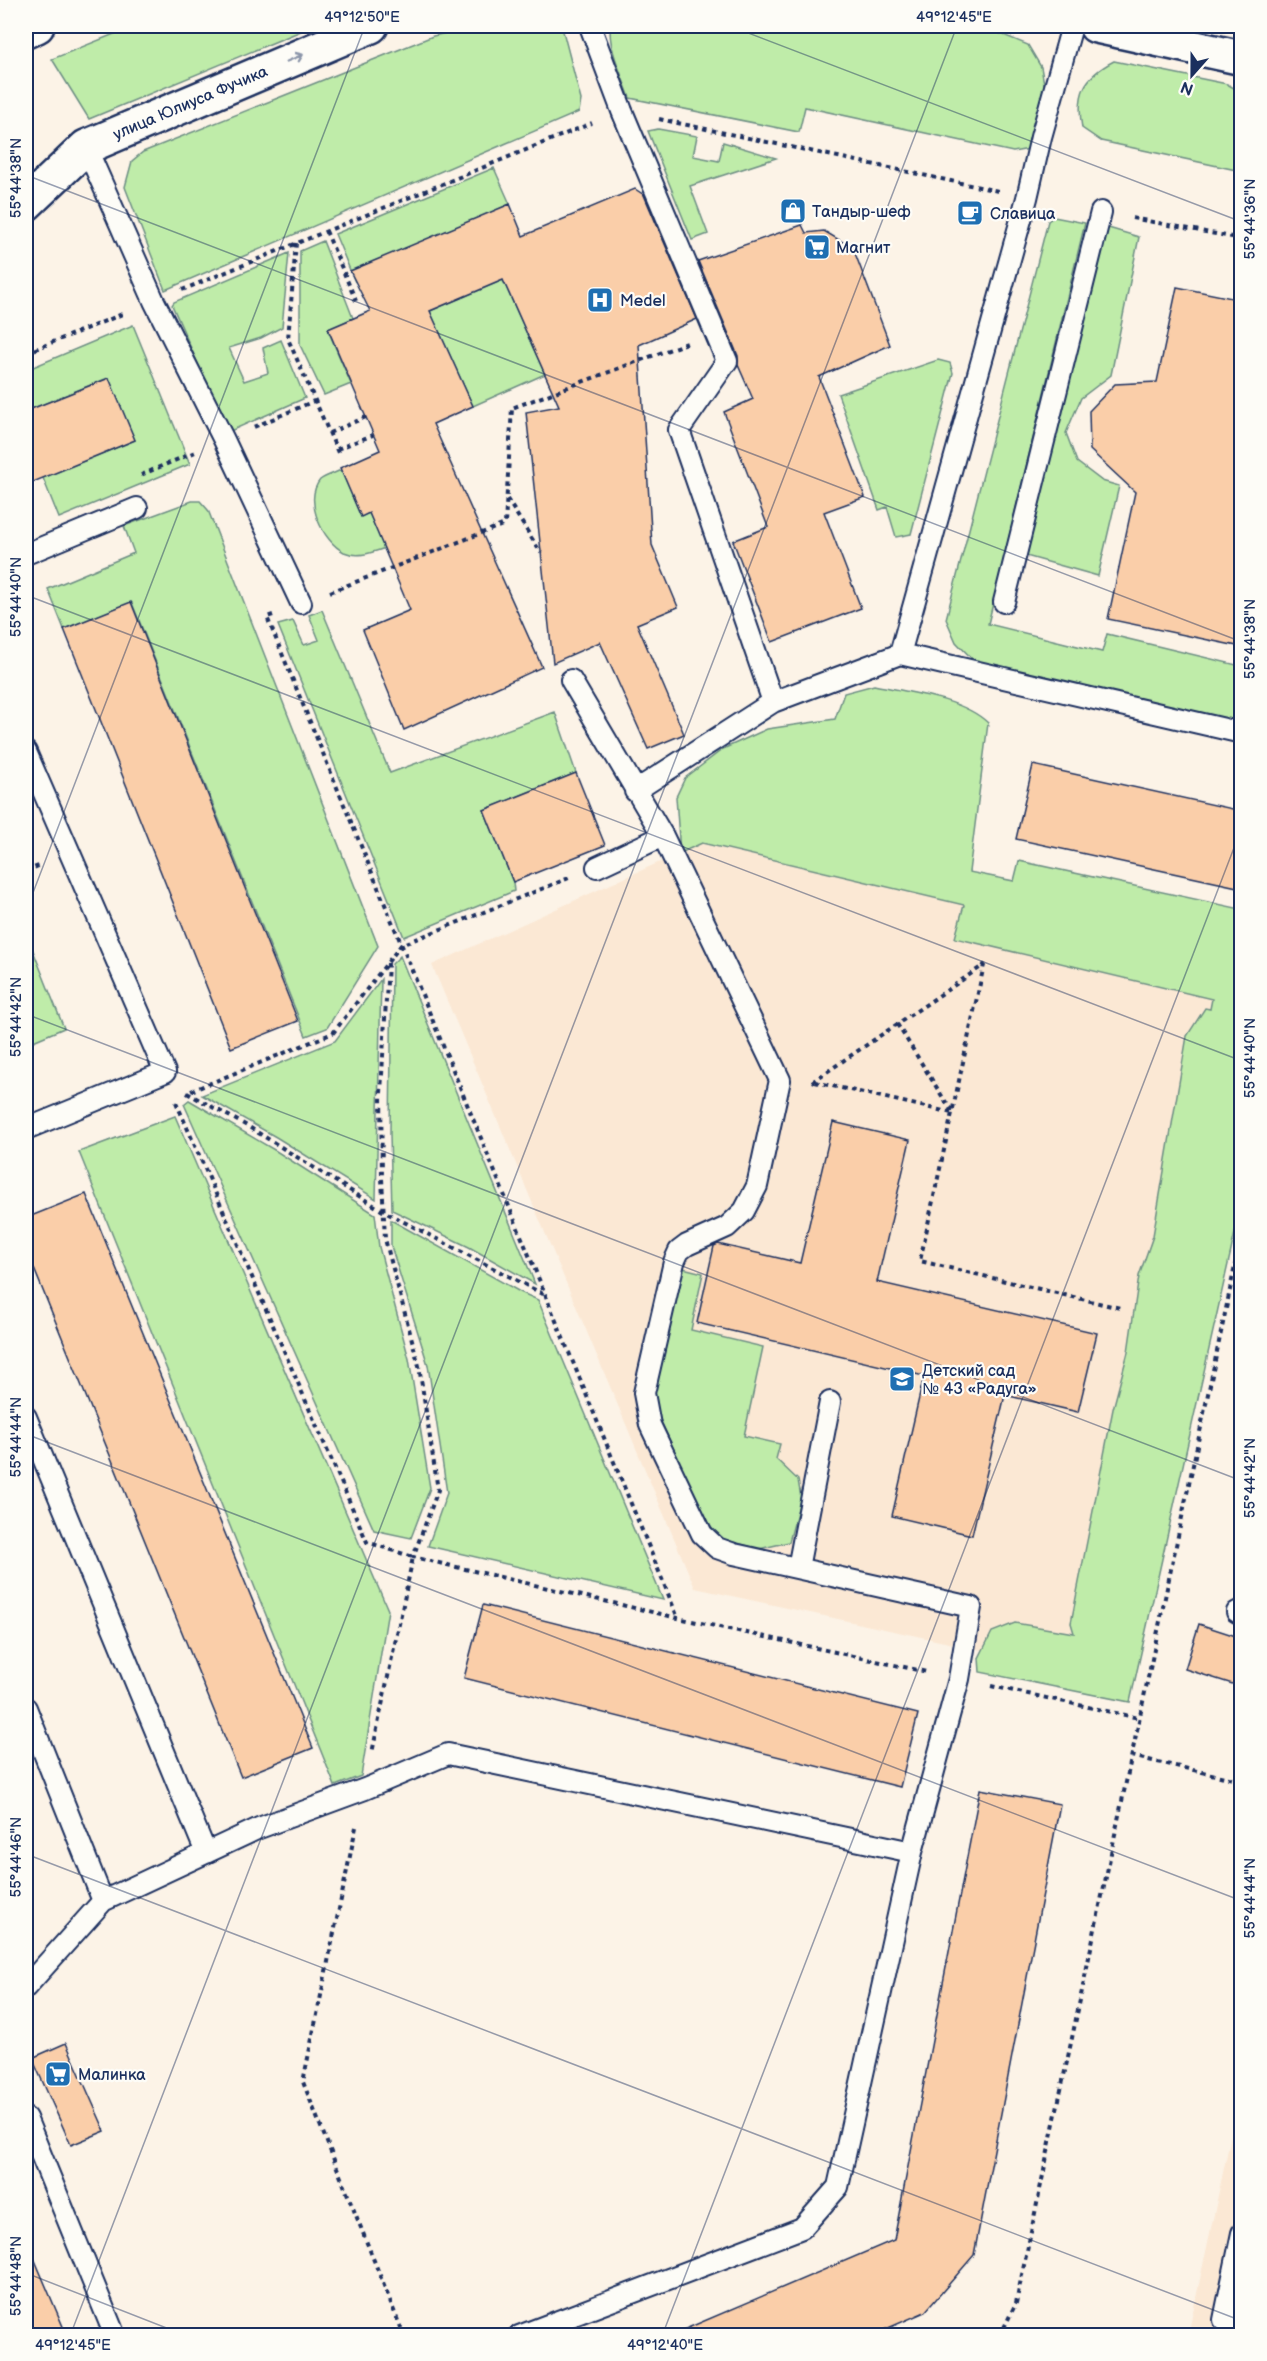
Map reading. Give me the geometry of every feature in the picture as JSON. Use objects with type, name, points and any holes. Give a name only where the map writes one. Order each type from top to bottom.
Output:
[{"type":"main road","points":[[26,31],[37,26]]},
{"type":"main road","name":"улица Юлиуса Фучика","points":[[26,204],[86,147],[371,26]]},
{"type":"main road","points":[[1096,26],[1242,58]]},
{"type":"lane","points":[[590,26],[622,111],[727,361],[679,430],[773,702]]},
{"type":"lane","points":[[900,654],[1028,198],[1041,137],[1072,26]]},
{"type":"lane","points":[[86,147],[154,302],[224,440],[302,603]]},
{"type":"lane","points":[[1004,602],[1101,212]]},
{"type":"lane","points":[[26,554],[137,508]]},
{"type":"lane","points":[[635,791],[773,702],[900,654],[1242,733]]},
{"type":"lane","points":[[519,2336],[802,2228],[838,2187],[912,1852],[959,1679],[971,1607],[717,1548],[702,1534],[650,1425],[644,1393],[674,1263],[679,1251],[687,1245],[727,1227],[744,1211],[757,1186],[780,1080],[663,836],[571,681]]},
{"type":"lane","points":[[26,752],[165,1072],[26,1129]]},
{"type":"lane","points":[[597,867],[663,836]]},
{"type":"lane","points":[[798,1568],[830,1402]]},
{"type":"lane","points":[[26,1417],[206,1853]]},
{"type":"lane","points":[[26,1708],[31,1735],[103,1901]]},
{"type":"lane","points":[[26,1987],[103,1901],[259,1828],[365,1789],[448,1754],[912,1852]]},
{"type":"lane","points":[[26,2118],[115,2336]]},
{"type":"lane","points":[[1242,2233],[1224,2320],[1242,2329]]},
{"type":"path","points":[[326,231],[356,301]]},
{"type":"path","points":[[296,243],[288,339],[339,455]]},
{"type":"path","points":[[678,1618],[267,617],[505,524],[512,408],[715,332]]},
{"type":"path","points":[[137,508],[126,482],[314,401]]},
{"type":"path","points":[[329,433],[366,417]]},
{"type":"path","points":[[337,449],[373,435]]},
{"type":"path","points":[[507,499],[541,553]]},
{"type":"path","points":[[597,867],[401,945],[333,1033],[174,1097],[367,1542],[413,1557],[678,1618],[1139,1718]]},
{"type":"path","points":[[388,962],[381,1093],[385,1239],[419,1366],[438,1490],[413,1557],[303,2082],[404,2336]]},
{"type":"path","points":[[815,1082],[984,965],[921,1261],[1120,1308]]},
{"type":"path","points":[[897,1024],[952,1113]]},
{"type":"path","points":[[780,1080],[815,1082],[952,1113]]},
{"type":"path","points":[[186,1093],[249,1127],[383,1211],[467,1252],[523,1285],[545,1294]]},
{"type":"path","points":[[1000,2336],[1016,2303],[1242,1233]]},
{"type":"path","points":[[1131,1756],[1242,1781]]},
{"type":"shaded area","name":"Детский сад № 43 «Радуга»","points":[[702,843],[1241,970],[1133,1683],[695,1588],[432,965]]},
{"type":"shaded area","points":[[1241,2089],[1241,2335],[1188,2335]]},
{"type":"green space","points":[[134,26],[313,26],[89,119],[52,59]]},
{"type":"green space","points":[[478,26],[559,26],[563,31],[581,100],[579,112],[165,290],[125,187],[132,161],[143,152],[433,36]]},
{"type":"green space","points":[[611,26],[959,26],[996,32],[1028,45],[1041,67],[1045,89],[1029,149],[1013,152],[805,107],[799,132],[630,98],[613,52]]},
{"type":"green space","points":[[1114,61],[1227,84],[1241,92],[1241,171],[1101,141],[1082,128],[1080,105],[1084,88],[1095,73]]},
{"type":"green space","points":[[658,129],[697,136],[693,156],[719,161],[723,142],[776,158],[690,186],[708,234],[692,240],[648,131]]},
{"type":"green space","points":[[494,168],[510,204],[355,274],[355,282],[335,234]]},
{"type":"green space","points":[[1054,217],[1085,223],[988,624],[1102,652],[1107,634],[1241,666],[1241,725],[979,666],[956,642],[946,619],[1048,221]]},
{"type":"green space","points":[[1105,227],[1139,237],[1111,375],[1081,398],[1066,433],[1077,462],[1102,481],[1119,486],[1098,576],[1026,556]]},
{"type":"green space","points":[[323,241],[353,318],[328,330],[351,384],[324,395],[300,345],[300,251]]},
{"type":"green space","points":[[289,253],[282,327],[261,338],[229,348],[244,381],[268,373],[263,348],[281,340],[305,398],[228,432],[172,305],[174,302]]},
{"type":"green space","points":[[503,280],[545,374],[473,406],[430,311]]},
{"type":"green space","points":[[133,325],[190,464],[59,518],[43,478],[135,440],[108,378],[26,411],[26,370]]},
{"type":"green space","points":[[938,360],[950,363],[953,373],[911,534],[896,537],[887,507],[879,510],[838,394]]},
{"type":"green space","points":[[341,470],[361,516],[369,513],[385,548],[364,554],[349,554],[336,547],[323,530],[315,509],[315,488],[320,480]]},
{"type":"green space","points":[[192,501],[200,501],[208,510],[378,946],[327,1028],[306,1036],[132,603],[64,629],[48,589],[134,553],[124,526]]},
{"type":"green space","points":[[322,610],[390,773],[555,712],[576,773],[484,810],[513,882],[514,891],[404,937],[278,625],[293,621],[304,645],[319,640],[309,615]]},
{"type":"green space","points":[[874,685],[949,702],[977,714],[988,723],[969,872],[1014,881],[1019,861],[1241,909],[1241,1206],[1130,1702],[980,1672],[979,1658],[992,1632],[1015,1623],[1074,1633],[1071,1623],[1113,1409],[1128,1352],[1139,1276],[1153,1236],[1187,1036],[1205,1008],[1210,1009],[1212,999],[955,938],[964,905],[702,843],[680,853],[676,797],[685,778],[723,749],[767,729],[835,719],[844,693]]},
{"type":"green space","points":[[26,933],[64,1028],[26,1044]]},
{"type":"green space","points":[[400,956],[535,1284],[469,1247],[392,1210],[390,1134],[392,964]]},
{"type":"green space","points":[[381,979],[376,1199],[276,1137],[202,1095],[335,1041]]},
{"type":"green space","points":[[189,1100],[276,1151],[375,1214],[379,1247],[409,1359],[430,1488],[411,1538],[374,1530],[184,1104]]},
{"type":"green space","points":[[175,1116],[388,1610],[361,1776],[335,1786],[79,1152]]},
{"type":"green space","points":[[391,1220],[538,1300],[663,1600],[428,1546],[447,1493],[428,1365],[391,1246]]},
{"type":"green space","points":[[683,1268],[703,1273],[691,1330],[763,1347],[744,1436],[780,1444],[776,1459],[798,1480],[801,1497],[789,1542],[759,1549],[719,1538],[703,1514],[659,1417],[653,1394]]},
{"type":"building","points":[[635,189],[644,195],[697,319],[639,345],[652,545],[678,607],[637,624],[684,734],[648,749],[600,642],[553,663],[526,412],[559,406],[503,280],[430,311],[473,406],[433,424],[542,667],[404,730],[363,630],[410,610],[369,513],[361,517],[340,468],[380,450],[328,329],[370,311],[350,271],[510,204],[523,236]]},
{"type":"building","points":[[802,225],[806,233],[824,231],[853,248],[890,345],[819,377],[865,497],[824,512],[861,608],[772,642],[733,541],[768,527],[724,412],[753,399],[738,365],[738,356],[698,261]]},
{"type":"building","points":[[1177,287],[1242,300],[1242,647],[1108,619],[1135,492],[1090,450],[1089,411],[1115,384],[1157,382]]},
{"type":"building","points":[[109,378],[135,440],[26,485],[26,411]]},
{"type":"building","points":[[131,602],[298,1021],[231,1048],[64,629]]},
{"type":"building","points":[[1033,765],[1242,811],[1242,888],[1016,839]]},
{"type":"building","points":[[576,773],[605,845],[513,882],[484,810]]},
{"type":"building","points":[[833,1122],[910,1140],[877,1282],[1097,1333],[1078,1412],[1005,1395],[972,1535],[892,1516],[924,1376],[697,1323],[714,1246],[718,1244],[800,1263]]},
{"type":"building","points":[[86,1194],[313,1748],[241,1777],[26,1249],[26,1218]]},
{"type":"building","points":[[483,1605],[918,1714],[900,1787],[464,1678]]},
{"type":"building","points":[[1199,1624],[1242,1638],[1242,1687],[1185,1669]]},
{"type":"building","points":[[980,1789],[1060,1804],[974,2255],[925,2312],[870,2336],[669,2336],[894,2240]]},
{"type":"building","points":[[66,2043],[105,2131],[71,2145],[32,2058]]},
{"type":"building","points":[[26,2239],[67,2336],[26,2336]]},
{"type":"place","name":"Тандыр-шеф","points":[[793,211]]},
{"type":"place","name":"Славица","points":[[970,213]]},
{"type":"place","name":"Магнит","points":[[817,247]]},
{"type":"place","name":"Medel","points":[[600,300]]},
{"type":"place","name":"Детский сад № 43 «Радуга»","points":[[902,1379]]},
{"type":"place","name":"Малинка","points":[[58,2074]]}]
